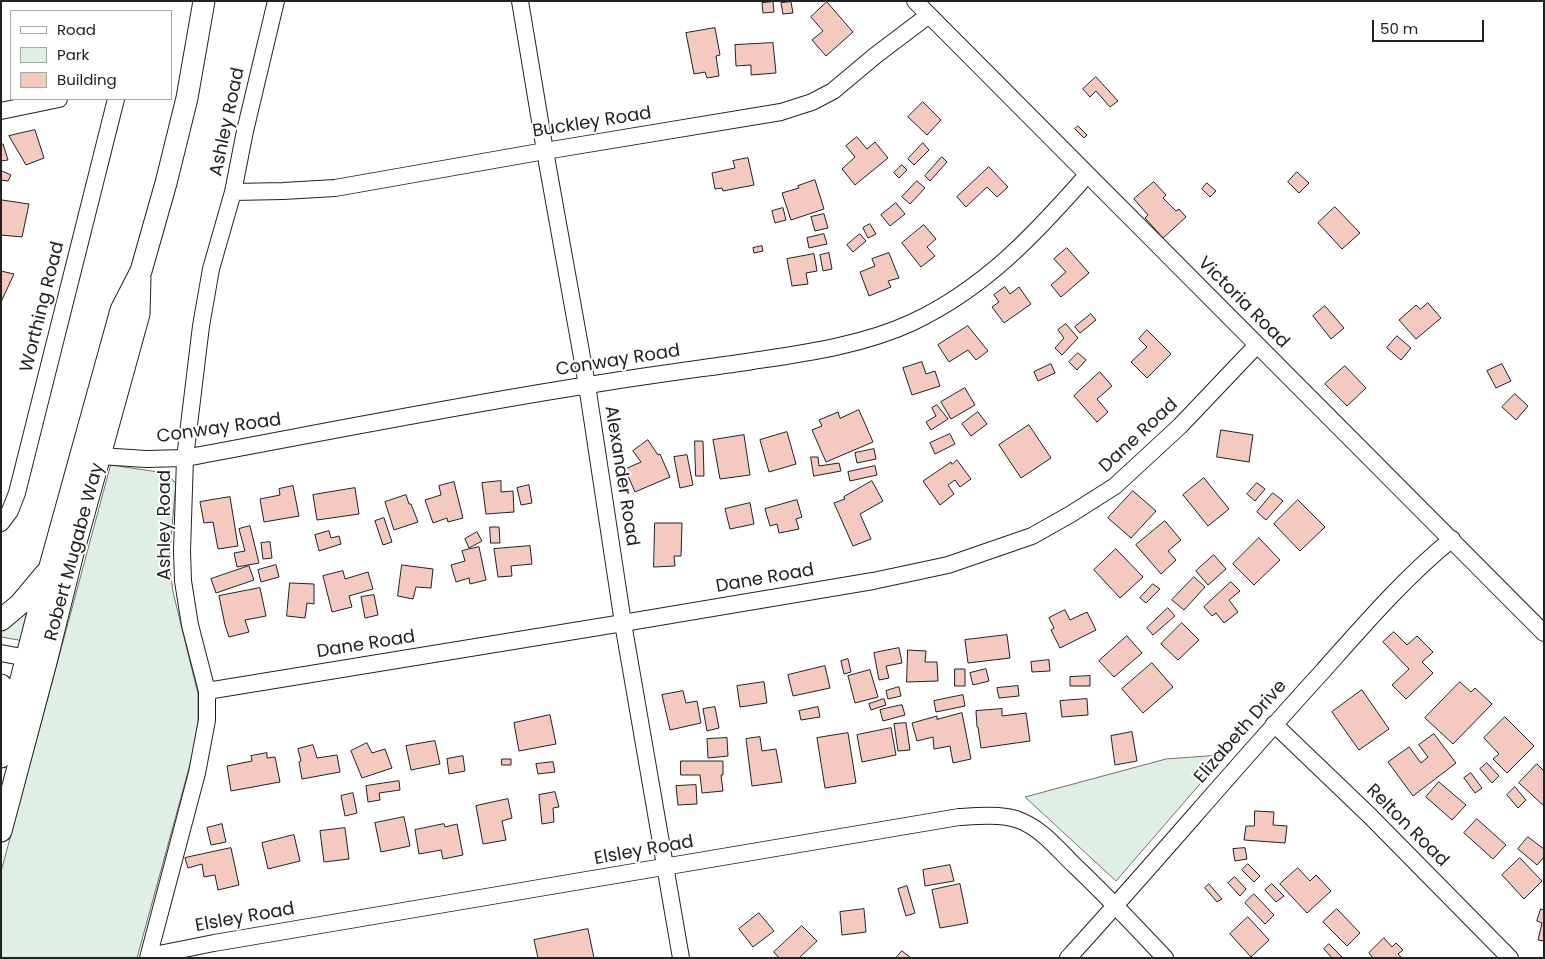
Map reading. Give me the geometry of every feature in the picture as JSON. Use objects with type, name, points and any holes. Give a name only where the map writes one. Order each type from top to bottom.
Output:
[{"type":"main road","name":"Robert Mugabe Way","points":[[1,831],[20,722],[27,658],[49,570],[121,310],[141,271],[166,183],[187,98],[204,1]]},
{"type":"main road","name":"Robert Mugabe Way","points":[[1,758],[20,722],[57,616],[72,553],[139,314],[141,271]]},
{"type":"main road","points":[[1,620],[20,604],[49,570]]},
{"type":"main road","points":[[1,685],[20,722]]},
{"type":"street","name":"Ashley Road","points":[[149,957],[202,751],[207,720],[207,691],[190,625],[183,582],[182,552],[185,458],[201,326],[211,269],[233,192],[245,131],[276,1]]},
{"type":"street","name":"Alexander Road","points":[[520,1],[587,385],[623,623],[681,958]]},
{"type":"street","name":"Victoria Road","points":[[915,1],[1544,633]]},
{"type":"street","name":"Buckley Road","points":[[233,192],[335,188],[781,112],[812,102],[833,91],[876,55],[929,15]]},
{"type":"street","points":[[1,111],[53,100]]},
{"type":"street","name":"Worthing Road","points":[[1,522],[10,511],[17,493],[116,100]]},
{"type":"street","name":"Conway Road","points":[[100,456],[146,459],[185,458],[587,385],[791,355],[872,338],[913,322],[958,297],[996,269],[1038,230],[1087,175]]},
{"type":"street","name":"Dane Road","points":[[207,691],[874,581],[948,565],[1032,536],[1115,486],[1180,426],[1257,345]]},
{"type":"street","name":"Elizabeth Drive","points":[[1068,958],[1274,724],[1382,606],[1435,553],[1452,539]]},
{"type":"street","points":[[1,653],[27,658],[35,651],[57,616]]},
{"type":"street","name":"Relton Road","points":[[1274,724],[1370,816],[1510,958]]},
{"type":"street","name":"Elsley Road","points":[[149,957],[224,942],[959,817],[999,816],[1016,819],[1042,834],[1116,905],[1164,958]]},
{"type":"green space","points":[[111,465],[165,473],[176,483],[169,561],[173,592],[198,694],[198,723],[192,757],[137,958],[1,958],[1,872]]},
{"type":"green space","points":[[40,588],[24,641],[1,637],[1,627]]},
{"type":"green space","points":[[1225,755],[1116,881],[1025,797],[1166,759]]},
{"type":"building","points":[[773,2],[774,12],[763,13],[762,3]]},
{"type":"building","points":[[791,2],[793,13],[783,14],[781,3]]},
{"type":"building","points":[[827,2],[853,32],[826,56],[812,40],[823,31],[811,17]]},
{"type":"building","points":[[715,28],[720,55],[716,56],[719,76],[707,78],[705,72],[694,74],[686,33]]},
{"type":"building","points":[[773,43],[776,73],[751,75],[751,65],[736,66],[735,45]]},
{"type":"building","points":[[1096,77],[1118,101],[1110,107],[1096,91],[1090,97],[1083,89]]},
{"type":"building","points":[[923,102],[941,120],[927,135],[908,117]]},
{"type":"building","points":[[1078,126],[1087,135],[1084,138],[1075,129]]},
{"type":"building","points":[[35,130],[44,158],[26,165],[9,136]]},
{"type":"building","points":[[857,137],[867,149],[875,142],[888,158],[855,185],[842,169],[855,157],[846,146]]},
{"type":"building","points":[[923,143],[929,150],[914,165],[908,159]]},
{"type":"building","points":[[1,144],[3,144],[8,160],[1,161]]},
{"type":"building","points":[[942,157],[947,162],[930,181],[925,176]]},
{"type":"building","points":[[748,158],[754,185],[723,191],[722,188],[715,189],[712,173],[735,168],[733,161]]},
{"type":"building","points":[[902,165],[907,170],[899,178],[894,173]]},
{"type":"building","points":[[989,167],[1008,187],[997,197],[987,187],[966,207],[957,197]]},
{"type":"building","points":[[2,171],[11,175],[8,181],[1,180]]},
{"type":"building","points":[[1297,172],[1309,183],[1299,193],[1288,182]]},
{"type":"building","points":[[815,180],[824,209],[791,220],[782,193],[799,188],[798,186]]},
{"type":"building","points":[[917,181],[925,188],[910,204],[902,197]]},
{"type":"building","points":[[1154,182],[1166,195],[1163,198],[1176,211],[1179,209],[1186,217],[1163,238],[1145,218],[1148,215],[1134,199]]},
{"type":"building","points":[[1207,183],[1216,191],[1210,197],[1202,189]]},
{"type":"building","points":[[2,200],[29,204],[22,237],[1,235]]},
{"type":"building","points":[[896,203],[905,214],[890,226],[881,215]]},
{"type":"building","points":[[1335,207],[1360,233],[1342,249],[1318,223]]},
{"type":"building","points":[[783,208],[786,220],[775,223],[772,211]]},
{"type":"building","points":[[824,214],[828,228],[815,231],[811,217]]},
{"type":"building","points":[[870,224],[876,234],[868,238],[863,228]]},
{"type":"building","points":[[924,225],[936,239],[927,247],[935,256],[921,267],[902,243]]},
{"type":"building","points":[[824,234],[827,244],[809,248],[807,238]]},
{"type":"building","points":[[860,234],[866,241],[853,252],[847,245]]},
{"type":"building","points":[[762,246],[763,251],[754,253],[753,248]]},
{"type":"building","points":[[1067,248],[1089,273],[1061,297],[1051,285],[1066,272],[1054,259]]},
{"type":"building","points":[[829,253],[832,269],[823,271],[820,255]]},
{"type":"building","points":[[889,253],[899,278],[888,281],[891,287],[869,296],[860,272],[875,266],[872,259]]},
{"type":"building","points":[[814,254],[817,271],[806,273],[808,284],[792,286],[787,259]]},
{"type":"building","points":[[1,271],[14,274],[1,302]]},
{"type":"building","points":[[1005,287],[1010,294],[1019,287],[1031,304],[1004,323],[992,307],[999,302],[994,295]]},
{"type":"building","points":[[1428,303],[1441,318],[1416,339],[1399,320],[1416,305],[1420,309]]},
{"type":"building","points":[[1325,306],[1344,328],[1331,339],[1313,316]]},
{"type":"building","points":[[1091,314],[1096,320],[1080,333],[1075,327]]},
{"type":"building","points":[[1066,324],[1078,338],[1062,355],[1055,348],[1064,338],[1058,330]]},
{"type":"building","points":[[968,326],[988,351],[976,360],[968,350],[949,362],[938,345]]},
{"type":"building","points":[[1147,330],[1171,354],[1147,378],[1131,362],[1147,347],[1139,339]]},
{"type":"building","points":[[1397,336],[1411,348],[1401,360],[1387,348]]},
{"type":"building","points":[[1078,353],[1086,360],[1077,370],[1069,362]]},
{"type":"building","points":[[922,362],[926,374],[935,371],[940,386],[912,395],[903,368]]},
{"type":"building","points":[[1051,364],[1055,373],[1038,381],[1034,372]]},
{"type":"building","points":[[1502,364],[1511,381],[1496,388],[1487,371]]},
{"type":"building","points":[[1345,366],[1366,388],[1347,406],[1325,384]]},
{"type":"building","points":[[1100,372],[1112,386],[1097,399],[1108,412],[1097,422],[1074,396]]},
{"type":"building","points":[[965,388],[975,405],[951,419],[941,402]]},
{"type":"building","points":[[1515,394],[1528,406],[1516,420],[1502,407]]},
{"type":"building","points":[[937,405],[948,419],[931,430],[926,422],[936,416],[932,408]]},
{"type":"building","points":[[859,410],[873,442],[826,462],[812,430],[822,426],[819,420],[838,412],[840,418]]},
{"type":"building","points":[[978,412],[987,424],[971,436],[962,424]]},
{"type":"building","points":[[1029,425],[1051,458],[1021,478],[999,445]]},
{"type":"building","points":[[1221,430],[1253,435],[1249,462],[1217,457]]},
{"type":"building","points":[[787,432],[796,464],[769,472],[760,440]]},
{"type":"building","points":[[950,434],[955,444],[935,454],[930,443]]},
{"type":"building","points":[[744,435],[750,475],[720,479],[713,440]]},
{"type":"building","points":[[648,440],[658,455],[660,454],[670,477],[635,492],[625,469],[641,462],[633,451]]},
{"type":"building","points":[[695,441],[703,441],[704,476],[696,476]]},
{"type":"building","points":[[874,449],[876,459],[857,463],[855,453]]},
{"type":"building","points":[[687,455],[693,485],[680,488],[674,457]]},
{"type":"building","points":[[811,457],[818,457],[819,466],[839,463],[841,471],[814,476]]},
{"type":"building","points":[[957,460],[971,479],[960,487],[955,480],[948,485],[954,494],[940,505],[923,481]]},
{"type":"building","points":[[875,466],[877,475],[850,481],[848,472]]},
{"type":"building","points":[[1204,478],[1229,509],[1208,526],[1183,495]]},
{"type":"building","points":[[501,481],[501,492],[513,491],[514,512],[486,514],[482,483]]},
{"type":"building","points":[[872,481],[883,501],[860,514],[871,539],[853,546],[834,503],[845,499],[844,497]]},
{"type":"building","points":[[454,482],[463,518],[448,522],[447,518],[433,523],[425,500],[441,495],[439,486]]},
{"type":"building","points":[[1257,483],[1265,489],[1255,501],[1247,494]]},
{"type":"building","points":[[529,485],[532,503],[521,505],[517,488]]},
{"type":"building","points":[[293,486],[299,516],[264,522],[260,499],[280,495],[279,489]]},
{"type":"building","points":[[355,488],[359,514],[317,520],[313,495]]},
{"type":"building","points":[[1133,491],[1156,511],[1131,538],[1108,518]]},
{"type":"building","points":[[1273,493],[1283,501],[1266,520],[1257,512]]},
{"type":"building","points":[[406,495],[418,522],[394,530],[385,502]]},
{"type":"building","points":[[230,497],[238,546],[218,549],[213,522],[204,523],[200,502]]},
{"type":"building","points":[[797,500],[802,517],[796,519],[799,529],[779,533],[777,524],[770,526],[765,509]]},
{"type":"building","points":[[1298,500],[1325,527],[1300,551],[1274,524]]},
{"type":"building","points":[[750,503],[754,524],[730,529],[725,509]]},
{"type":"building","points":[[384,518],[392,542],[383,545],[375,521]]},
{"type":"building","points":[[1165,521],[1181,540],[1168,551],[1176,560],[1161,574],[1136,545]]},
{"type":"building","points":[[655,523],[682,523],[681,556],[674,556],[675,566],[654,567]]},
{"type":"building","points":[[250,526],[259,563],[237,567],[234,553],[245,551],[239,529]]},
{"type":"building","points":[[490,527],[499,527],[500,543],[491,543]]},
{"type":"building","points":[[329,531],[331,538],[339,536],[341,544],[319,551],[315,535]]},
{"type":"building","points":[[477,532],[482,541],[469,548],[465,539]]},
{"type":"building","points":[[1259,538],[1280,560],[1254,585],[1233,564]]},
{"type":"building","points":[[270,542],[272,558],[263,559],[261,543]]},
{"type":"building","points":[[530,546],[532,564],[511,566],[512,576],[498,577],[494,549]]},
{"type":"building","points":[[479,547],[486,580],[470,584],[469,578],[456,582],[451,565],[465,561],[462,551]]},
{"type":"building","points":[[1116,549],[1143,577],[1120,598],[1094,570]]},
{"type":"building","points":[[1214,555],[1226,569],[1208,585],[1196,571]]},
{"type":"building","points":[[276,565],[279,577],[261,582],[258,570]]},
{"type":"building","points":[[402,565],[433,569],[431,588],[416,587],[413,599],[398,596]]},
{"type":"building","points":[[249,566],[254,580],[216,593],[211,579]]},
{"type":"building","points":[[343,571],[345,579],[368,572],[373,589],[349,596],[352,607],[332,612],[323,576]]},
{"type":"building","points":[[1194,577],[1205,587],[1184,610],[1172,600]]},
{"type":"building","points":[[1231,582],[1240,591],[1229,600],[1238,612],[1224,623],[1216,613],[1212,616],[1204,607]]},
{"type":"building","points":[[290,583],[314,584],[314,604],[307,603],[305,618],[287,616]]},
{"type":"building","points":[[1153,584],[1160,589],[1146,603],[1140,598]]},
{"type":"building","points":[[260,588],[266,616],[245,620],[249,632],[229,637],[219,596]]},
{"type":"building","points":[[374,595],[378,615],[365,618],[361,597]]},
{"type":"building","points":[[1168,608],[1175,616],[1153,635],[1147,628]]},
{"type":"building","points":[[1065,610],[1070,620],[1087,612],[1096,630],[1060,648],[1051,630],[1054,628],[1049,618]]},
{"type":"building","points":[[1182,623],[1199,640],[1178,660],[1161,644]]},
{"type":"building","points":[[1394,632],[1407,645],[1417,636],[1433,652],[1422,662],[1433,673],[1406,699],[1392,685],[1409,669],[1383,642]]},
{"type":"building","points":[[1007,635],[1010,658],[968,663],[965,640]]},
{"type":"building","points":[[1127,636],[1142,653],[1114,677],[1099,661]]},
{"type":"building","points":[[899,648],[902,663],[886,666],[889,678],[879,680],[874,653]]},
{"type":"building","points":[[908,650],[926,651],[925,662],[937,662],[938,681],[907,682]]},
{"type":"building","points":[[848,659],[851,672],[844,674],[841,661]]},
{"type":"building","points":[[1049,660],[1050,671],[1032,672],[1031,662]]},
{"type":"building","points":[[1152,663],[1173,687],[1143,713],[1122,689]]},
{"type":"building","points":[[825,666],[830,688],[793,696],[788,675]]},
{"type":"building","points":[[955,669],[965,669],[965,686],[955,686]]},
{"type":"building","points":[[986,669],[989,681],[973,685],[970,673]]},
{"type":"building","points":[[870,670],[878,697],[855,703],[848,676]]},
{"type":"building","points":[[1090,676],[1090,686],[1070,686],[1070,677]]},
{"type":"building","points":[[764,682],[767,703],[740,707],[737,686]]},
{"type":"building","points":[[1460,682],[1471,692],[1475,688],[1492,704],[1453,744],[1425,718]]},
{"type":"building","points":[[1018,686],[1019,696],[999,698],[997,688]]},
{"type":"building","points":[[899,687],[901,696],[888,699],[886,691]]},
{"type":"building","points":[[1362,690],[1389,729],[1359,750],[1332,712]]},
{"type":"building","points":[[683,691],[686,703],[697,701],[701,723],[670,730],[662,695]]},
{"type":"building","points":[[963,695],[965,706],[936,712],[934,701]]},
{"type":"building","points":[[884,699],[886,705],[871,710],[869,704]]},
{"type":"building","points":[[1087,699],[1088,715],[1062,717],[1060,701]]},
{"type":"building","points":[[902,705],[905,715],[883,721],[880,710]]},
{"type":"building","points":[[715,707],[719,728],[707,731],[703,709]]},
{"type":"building","points":[[818,707],[820,717],[801,720],[799,711]]},
{"type":"building","points":[[1002,709],[1002,716],[1026,713],[1030,741],[981,748],[976,711]]},
{"type":"building","points":[[962,713],[971,759],[953,763],[950,746],[934,749],[933,737],[917,741],[912,723],[937,716],[937,719]]},
{"type":"building","points":[[550,715],[556,744],[519,751],[514,723]]},
{"type":"building","points":[[1505,717],[1534,746],[1507,773],[1493,759],[1499,754],[1484,738]]},
{"type":"building","points":[[906,723],[910,750],[898,751],[894,724]]},
{"type":"building","points":[[891,728],[896,755],[862,762],[857,735]]},
{"type":"building","points":[[1132,732],[1137,761],[1115,765],[1111,736]]},
{"type":"building","points":[[848,733],[856,783],[825,788],[817,738]]},
{"type":"building","points":[[1434,734],[1456,763],[1413,796],[1388,762],[1409,747],[1421,763],[1428,757],[1419,745]]},
{"type":"building","points":[[760,737],[762,751],[776,749],[782,782],[752,786],[746,739]]},
{"type":"building","points":[[727,738],[728,756],[708,758],[707,739]]},
{"type":"building","points":[[435,741],[440,764],[411,770],[406,746]]},
{"type":"building","points":[[367,743],[372,753],[385,749],[392,768],[362,778],[351,751]]},
{"type":"building","points":[[313,745],[317,758],[337,755],[340,772],[302,779],[298,749]]},
{"type":"building","points":[[267,753],[267,758],[275,757],[280,782],[231,791],[227,766],[252,761],[251,756]]},
{"type":"building","points":[[463,756],[465,771],[449,774],[447,759]]},
{"type":"building","points":[[502,759],[511,759],[511,765],[502,765]]},
{"type":"building","points":[[681,761],[723,761],[723,775],[721,775],[723,791],[702,793],[700,775],[681,775]]},
{"type":"building","points":[[553,762],[555,772],[538,774],[536,764]]},
{"type":"building","points":[[1487,763],[1499,776],[1492,783],[1480,769]]},
{"type":"building","points":[[1537,764],[1544,771],[1544,806],[1519,783]]},
{"type":"building","points":[[1471,773],[1482,788],[1475,793],[1464,778]]},
{"type":"building","points":[[399,781],[400,790],[379,793],[380,800],[368,802],[366,786]]},
{"type":"building","points":[[1439,782],[1466,805],[1452,820],[1426,797]]},
{"type":"building","points":[[696,785],[697,804],[678,805],[676,786]]},
{"type":"building","points":[[1515,787],[1526,800],[1518,808],[1507,795]]},
{"type":"building","points":[[555,792],[559,807],[553,808],[554,822],[542,824],[539,795]]},
{"type":"building","points":[[353,793],[357,813],[345,816],[341,796]]},
{"type":"building","points":[[508,799],[512,818],[502,821],[506,840],[483,844],[476,806]]},
{"type":"building","points":[[1255,811],[1274,812],[1273,825],[1287,826],[1285,843],[1244,840],[1246,826],[1254,826]]},
{"type":"building","points":[[404,817],[410,846],[381,852],[375,823]]},
{"type":"building","points":[[1477,819],[1506,845],[1493,859],[1464,833]]},
{"type":"building","points":[[222,824],[226,842],[211,845],[207,828]]},
{"type":"building","points":[[444,824],[445,827],[457,824],[463,855],[443,859],[441,850],[419,854],[415,830]]},
{"type":"building","points":[[345,828],[349,859],[324,862],[320,831]]},
{"type":"building","points":[[294,835],[300,861],[268,869],[262,843]]},
{"type":"building","points":[[1528,837],[1544,849],[1544,857],[1537,865],[1518,849]]},
{"type":"building","points":[[231,848],[239,885],[218,890],[215,875],[204,877],[202,864],[188,868],[185,858]]},
{"type":"building","points":[[1245,848],[1247,859],[1235,861],[1233,849]]},
{"type":"building","points":[[1520,858],[1542,881],[1524,899],[1502,875]]},
{"type":"building","points":[[1248,864],[1260,876],[1254,882],[1242,870]]},
{"type":"building","points":[[950,865],[954,881],[925,886],[923,870]]},
{"type":"building","points":[[1298,868],[1310,881],[1316,875],[1331,891],[1307,913],[1280,884]]},
{"type":"building","points":[[1235,877],[1246,889],[1240,896],[1228,883]]},
{"type":"building","points":[[960,884],[968,923],[940,928],[932,890]]},
{"type":"building","points":[[1209,884],[1222,899],[1217,902],[1205,888]]},
{"type":"building","points":[[1272,884],[1284,896],[1276,902],[1265,890]]},
{"type":"building","points":[[907,886],[915,913],[906,916],[898,889]]},
{"type":"building","points":[[1254,894],[1274,915],[1265,924],[1245,903]]},
{"type":"building","points":[[864,909],[866,932],[842,935],[840,912]]},
{"type":"building","points":[[1337,909],[1360,933],[1347,946],[1323,922]]},
{"type":"building","points":[[1541,909],[1544,910],[1544,941],[1538,940],[1542,923],[1537,921]]},
{"type":"building","points":[[759,913],[774,931],[753,947],[739,929]]},
{"type":"building","points":[[1248,917],[1269,940],[1251,957],[1230,934]]},
{"type":"building","points":[[802,926],[817,941],[799,958],[779,958],[774,952]]},
{"type":"building","points":[[588,929],[594,958],[538,958],[534,940]]},
{"type":"building","points":[[1384,938],[1392,947],[1396,943],[1403,950],[1398,954],[1402,958],[1373,958],[1369,953]]},
{"type":"building","points":[[1329,944],[1342,958],[1332,958],[1324,949]]},
{"type":"building","points":[[902,951],[911,958],[896,958]]}]
